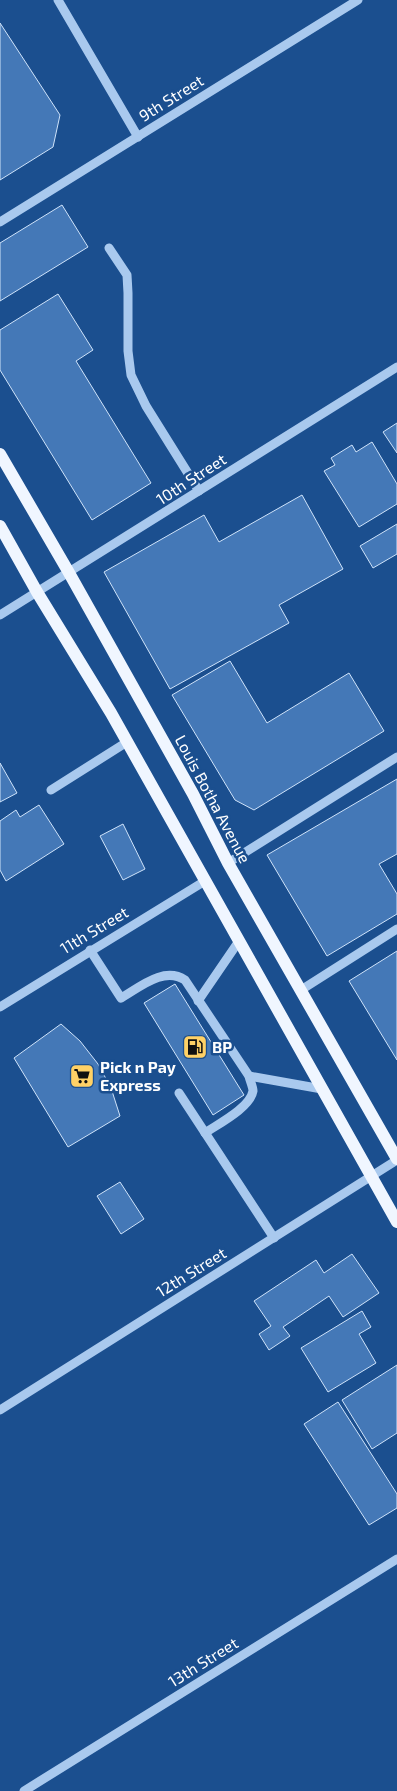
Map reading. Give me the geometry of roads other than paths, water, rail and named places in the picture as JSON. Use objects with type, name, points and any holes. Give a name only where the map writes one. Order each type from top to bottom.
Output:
[{"type":"main road","name":"Louis Botha Avenue","points":[[0,454],[68,571],[192,794],[228,863],[397,1160]]},
{"type":"main road","points":[[0,526],[37,592],[127,742],[397,1222]]},
{"type":"street","points":[[58,0],[138,137]]},
{"type":"street","name":"9th Street","points":[[0,222],[358,0]]},
{"type":"street","points":[[109,248],[127,275],[128,351],[131,374],[146,406],[199,492]]},
{"type":"street","name":"10th Street","points":[[0,615],[397,367]]},
{"type":"street","points":[[51,790],[127,742]]},
{"type":"street","points":[[228,863],[397,757]]},
{"type":"street","name":"11th Street","points":[[0,1007],[205,881]]},
{"type":"street","points":[[301,990],[397,929]]},
{"type":"street","points":[[198,1001],[239,941]]},
{"type":"street","points":[[90,950],[121,998],[155,978],[169,974],[186,980],[249,1076],[253,1090],[250,1100],[205,1133]]},
{"type":"street","points":[[249,1076],[322,1089]]},
{"type":"street","points":[[179,1093],[274,1238]]},
{"type":"street","name":"12th Street","points":[[0,1410],[397,1160]]},
{"type":"street","name":"13th Street","points":[[24,1791],[397,1559]]},
{"type":"place","name":"BP","points":[[195,1047]]},
{"type":"place","name":"Pick n Pay Express","points":[[82,1076]]}]
